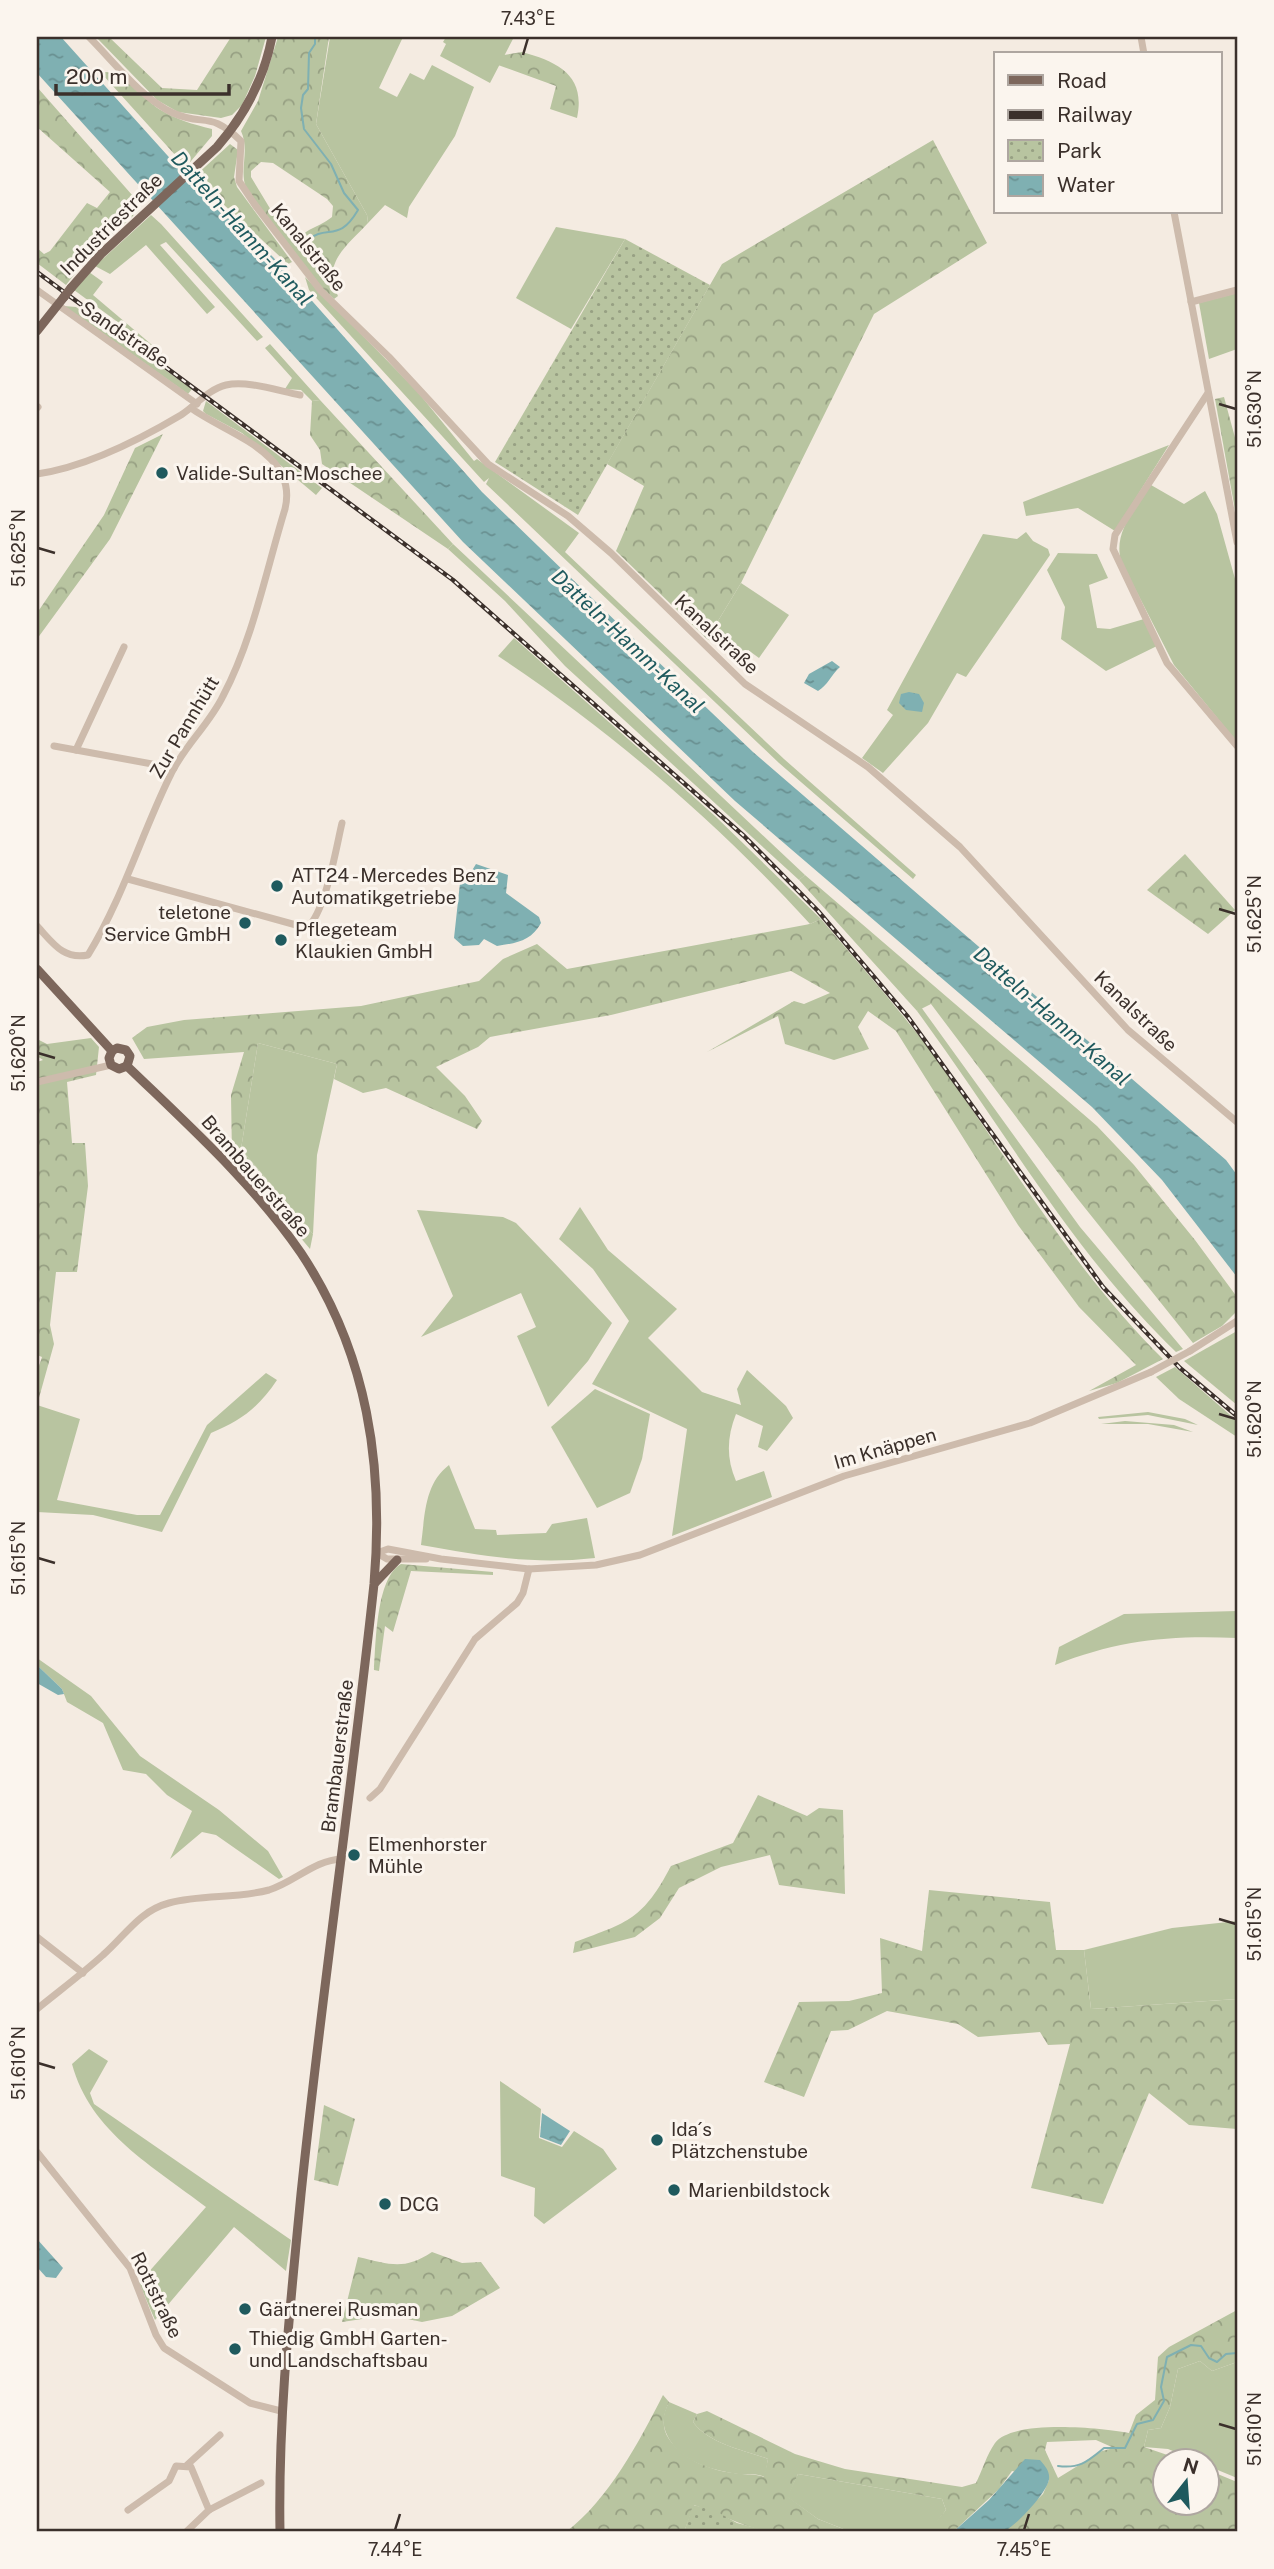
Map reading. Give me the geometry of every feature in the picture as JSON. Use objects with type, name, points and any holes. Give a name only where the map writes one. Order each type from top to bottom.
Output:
[{"type":"main road","name":"Industriestraße","points":[[37,331],[101,254],[191,172],[231,131],[256,89],[272,37]]},
{"type":"main road","points":[[37,970],[112,1051]]},
{"type":"main road","points":[[117,1048],[126,1050],[130,1056],[127,1066],[119,1069],[111,1065],[108,1058],[112,1051],[117,1048]]},
{"type":"main road","name":"Brambauerstraße","points":[[127,1066],[223,1162],[278,1223],[301,1254],[325,1296],[358,1371],[375,1455],[377,1553],[308,2127],[281,2411],[280,2532]]},
{"type":"main road","points":[[374,1584],[397,1560]]},
{"type":"street","points":[[89,37],[160,106],[184,117],[215,121],[231,131]]},
{"type":"street","name":"Kanalstraße","points":[[231,131],[242,146],[238,175],[242,189],[321,291],[389,357],[488,464],[568,516],[611,553],[738,678],[868,767],[960,847],[1128,1030],[1237,1122]]},
{"type":"street","points":[[1174,214],[1237,542]]},
{"type":"street","name":"Sandstraße","points":[[37,290],[194,406]]},
{"type":"street","points":[[1191,302],[1237,290]]},
{"type":"street","points":[[37,474],[58,471],[100,455],[194,406],[212,391],[229,384],[300,395]]},
{"type":"street","points":[[1208,393],[1115,535],[1114,550],[1167,663],[1237,746]]},
{"type":"street","name":"Zur Pannhütt","points":[[37,926],[61,952],[75,958],[88,955],[128,879],[174,768],[211,718],[234,676],[287,494],[283,476],[270,458],[194,406]]},
{"type":"street","points":[[76,750],[124,647]]},
{"type":"street","points":[[54,746],[174,768]]},
{"type":"street","points":[[128,879],[307,928],[315,918],[342,823]]},
{"type":"street","points":[[37,1082],[111,1065]]},
{"type":"street","name":"Im Knäppen","points":[[377,1553],[388,1549],[441,1559],[529,1569],[596,1565],[640,1555],[844,1476],[1030,1423],[1090,1401],[1190,1352],[1237,1321]]},
{"type":"street","points":[[377,1553],[397,1560],[441,1559]]},
{"type":"street","points":[[370,1798],[380,1789],[475,1639],[517,1603],[526,1587],[529,1569]]},
{"type":"street","points":[[37,2009],[83,1973],[147,1912],[169,1903],[244,1896],[272,1889],[296,1879],[319,1864],[342,1859]]},
{"type":"street","points":[[37,1937],[83,1973]]},
{"type":"street","name":"Rottstraße","points":[[37,2152],[131,2268],[156,2335],[164,2348],[250,2403],[281,2411]]},
{"type":"street","points":[[128,2510],[169,2480],[176,2466],[187,2465],[220,2435]]},
{"type":"street","points":[[187,2465],[209,2511]]},
{"type":"street","points":[[187,2532],[209,2511],[261,2483]]},
{"type":"green space","points":[[96,37],[109,37],[162,88],[197,90],[231,37],[266,37],[255,76],[242,105],[232,115],[221,118],[178,112],[157,100]]},
{"type":"green space","points":[[278,37],[329,37],[316,124],[367,215],[368,223],[334,264],[334,284],[338,296],[334,299],[318,284],[246,188],[245,146],[241,131],[258,101]],"holes":[[[261,162],[273,163],[327,199],[333,206],[332,217],[305,233],[296,242],[277,220],[251,177],[251,171]]]},
{"type":"green space","points":[[330,37],[403,37],[379,88],[397,97],[410,73],[424,80],[432,65],[474,87],[455,136],[409,207],[407,218],[385,205],[368,223],[367,215],[316,124]]},
{"type":"green space","points":[[446,37],[514,37],[490,83],[440,56],[446,44],[443,42]]},
{"type":"green space","points":[[522,52],[558,66],[567,73],[577,91],[577,118],[550,109],[556,86],[498,65],[504,55]]},
{"type":"green space","points":[[106,72],[123,76],[152,104],[166,113],[212,129],[212,136],[186,167],[102,74]]},
{"type":"green space","points":[[37,87],[140,204],[133,216],[90,254],[66,285],[37,263],[37,248],[44,254],[50,251],[87,203],[97,208],[110,192],[37,127]]},
{"type":"green space","points":[[933,140],[987,243],[874,314],[741,583],[707,639],[616,551],[644,486],[607,464],[722,264]]},
{"type":"green space","points":[[230,144],[238,150],[234,177],[237,187],[292,262],[288,264],[194,177]]},
{"type":"green space","points":[[151,215],[263,337],[257,341],[166,242],[160,245],[215,307],[207,314],[146,245],[110,274],[95,266]]},
{"type":"green space","points":[[556,227],[625,239],[571,329],[516,298]]},
{"type":"green space","points":[[625,239],[710,285],[578,515],[495,462]]},
{"type":"green space","points":[[89,272],[103,282],[93,295],[171,361],[74,290]]},
{"type":"green space","points":[[305,277],[417,391],[474,461],[477,459],[579,533],[565,552],[784,759],[916,875],[913,879],[779,763],[486,484],[489,478],[484,482],[309,290]]},
{"type":"green space","points":[[1237,293],[1237,349],[1209,359],[1199,303]]},
{"type":"green space","points":[[64,306],[76,307],[192,389],[188,394]]},
{"type":"green space","points":[[270,344],[320,400],[312,401],[301,390],[285,389],[292,378],[265,348]]},
{"type":"green space","points":[[1224,397],[1237,445],[1237,521],[1215,399]]},
{"type":"green space","points":[[320,400],[453,544],[448,549],[322,464],[320,450],[310,435],[312,401]]},
{"type":"green space","points":[[206,401],[322,488],[316,495],[242,433],[206,414],[203,411]]},
{"type":"green space","points":[[163,434],[110,539],[37,639],[37,613],[104,515],[135,448]]},
{"type":"green space","points":[[1169,445],[1115,531],[1078,508],[1026,516],[1023,502]]},
{"type":"green space","points":[[1151,485],[1184,504],[1205,491],[1217,514],[1237,586],[1237,742],[1174,665],[1121,561],[1119,550],[1123,530]]},
{"type":"green space","points":[[1026,532],[1033,541],[1048,549],[1050,555],[966,677],[957,673],[928,723],[883,773],[862,758],[893,715],[887,710],[983,534],[1017,539]]},
{"type":"green space","points":[[453,544],[805,875],[799,880],[565,666],[505,601],[448,549]]},
{"type":"green space","points":[[1058,553],[1097,554],[1108,578],[1089,585],[1097,628],[1110,629],[1144,619],[1157,646],[1106,671],[1061,639],[1065,607],[1047,570]]},
{"type":"green space","points":[[741,583],[789,615],[759,658],[748,650],[744,657],[707,639]]},
{"type":"green space","points":[[514,638],[715,816],[821,919],[810,924],[738,850],[662,780],[581,715],[498,656]]},
{"type":"green space","points":[[1185,854],[1235,910],[1208,934],[1147,890]]},
{"type":"green space","points":[[805,875],[1097,1126],[1134,1165],[1237,1297],[1237,1311],[1222,1326],[1193,1343],[1077,1198],[931,1004],[917,1011],[799,880]]},
{"type":"green space","points":[[821,919],[934,1056],[1103,1293],[1163,1359],[1117,1383],[1089,1391],[1136,1365],[1079,1307],[1018,1225],[896,1031],[868,1011],[858,1027],[869,1049],[834,1060],[785,1044],[778,1016],[707,1052],[794,1001],[804,1004],[830,993],[791,971],[611,1015],[490,1037],[478,1047],[436,1067],[465,1096],[482,1121],[477,1129],[386,1088],[363,1093],[334,1079],[337,1064],[258,1043],[241,1149],[313,1234],[310,1249],[232,1156],[231,1095],[244,1052],[144,1059],[132,1038],[147,1027],[184,1020],[361,1006],[479,981],[503,959],[537,944],[567,969],[810,924]]},
{"type":"green space","points":[[921,1007],[1080,1227],[1183,1349],[1176,1352],[1138,1313],[1071,1230],[917,1011]]},
{"type":"green space","points":[[91,1038],[99,1047],[96,1075],[67,1082],[72,1143],[85,1143],[88,1186],[77,1272],[56,1272],[50,1325],[54,1344],[37,1405],[37,1372],[42,1357],[37,1355],[37,1062],[43,1060],[37,1056],[37,1039],[47,1044]]},
{"type":"green space","points":[[258,1043],[337,1064],[317,1155],[313,1234],[241,1149]]},
{"type":"green space","points":[[580,1207],[608,1250],[677,1309],[648,1338],[702,1392],[741,1405],[737,1389],[747,1370],[786,1406],[793,1418],[767,1451],[758,1447],[763,1426],[736,1414],[729,1439],[729,1456],[736,1481],[764,1471],[772,1497],[672,1536],[687,1429],[592,1384],[629,1321],[593,1269],[559,1239]]},
{"type":"green space","points":[[417,1210],[503,1217],[516,1223],[612,1323],[588,1361],[548,1407],[517,1336],[536,1327],[521,1293],[421,1337],[453,1296]]},
{"type":"green space","points":[[1237,1331],[1237,1405],[1184,1361]]},
{"type":"green space","points":[[1175,1367],[1237,1421],[1237,1437],[1179,1399],[1156,1377]]},
{"type":"green space","points":[[266,1373],[277,1380],[263,1398],[240,1418],[211,1433],[162,1532],[93,1515],[37,1512],[37,1405],[80,1419],[57,1500],[137,1515],[160,1515],[207,1425]]},
{"type":"green space","points":[[595,1389],[650,1414],[642,1459],[630,1493],[597,1508],[551,1427]]},
{"type":"green space","points":[[1148,1412],[1185,1419],[1198,1425],[1148,1415],[1098,1417]]},
{"type":"green space","points":[[1125,1421],[1174,1425],[1193,1432],[1148,1424],[1101,1424]]},
{"type":"green space","points":[[449,1465],[475,1529],[496,1530],[497,1535],[546,1533],[552,1524],[587,1518],[595,1558],[529,1560],[421,1545],[430,1491]]},
{"type":"green space","points":[[401,1564],[493,1572],[493,1575],[411,1571],[393,1632],[385,1626],[379,1671],[374,1670],[382,1597],[393,1571]]},
{"type":"green space","points":[[1237,1611],[1237,1638],[1189,1637],[1144,1641],[1101,1650],[1055,1665],[1059,1647],[1124,1614]]},
{"type":"green space","points":[[37,1658],[91,1696],[140,1756],[219,1810],[268,1851],[283,1877],[279,1879],[216,1835],[202,1832],[170,1859],[192,1811],[167,1795],[146,1774],[123,1770],[103,1723],[67,1702],[62,1689],[37,1665]]},
{"type":"green space","points":[[758,1795],[807,1816],[819,1808],[843,1810],[845,1894],[779,1885],[770,1855],[721,1867],[679,1888],[660,1918],[635,1937],[573,1953],[575,1942],[622,1923],[643,1908],[671,1866],[733,1843]]},
{"type":"green space","points":[[929,1890],[1050,1902],[1056,1950],[1084,1950],[1091,2009],[1237,1999],[1237,2129],[1189,2125],[1149,2093],[1103,2204],[1031,2188],[1070,2044],[1048,2045],[1040,2032],[978,2037],[958,2024],[887,2011],[848,2030],[831,2031],[804,2097],[764,2082],[799,2002],[849,2001],[882,1993],[880,1938],[922,1951]]},
{"type":"green space","points":[[1237,1921],[1237,1999],[1091,2009],[1084,1950],[1172,1928]]},
{"type":"green space","points":[[89,2049],[108,2061],[90,2093],[94,2104],[291,2240],[286,2271],[234,2227],[155,2320],[139,2283],[206,2207],[126,2146],[93,2109],[72,2064]]},
{"type":"green space","points":[[500,2081],[541,2109],[539,2138],[562,2147],[574,2131],[603,2149],[617,2169],[544,2224],[534,2216],[535,2188],[501,2176]]},
{"type":"green space","points":[[324,2105],[355,2119],[338,2186],[314,2180]]},
{"type":"green space","points":[[432,2252],[462,2263],[481,2262],[500,2288],[452,2316],[422,2322],[389,2315],[342,2322],[358,2257],[388,2264],[404,2264]]},
{"type":"green space","points":[[1237,2310],[1237,2362],[1212,2371],[1200,2361],[1178,2369],[1170,2407],[1161,2428],[1148,2430],[1144,2447],[1152,2450],[1152,2516],[1222,2516],[1222,2476],[1237,2482],[1237,2532],[1003,2532],[1043,2494],[1049,2480],[1012,2471],[999,2489],[953,2532],[928,2531],[946,2510],[942,2499],[798,2474],[788,2497],[818,2519],[846,2530],[879,2532],[783,2534],[741,2524],[694,2505],[684,2532],[566,2532],[582,2519],[622,2469],[663,2395],[669,2402],[664,2421],[669,2439],[683,2454],[711,2468],[764,2477],[768,2459],[717,2441],[700,2430],[693,2422],[697,2414],[707,2411],[795,2454],[845,2469],[962,2487],[976,2483],[995,2443],[1005,2435],[1058,2427],[1129,2433],[1136,2415],[1155,2400],[1158,2357],[1169,2347]],"holes":[[[1096,2440],[1114,2448],[1102,2451],[1058,2478],[1045,2450],[1047,2442]]]},
{"type":"green space","points":[[1200,2361],[1212,2371],[1237,2362],[1237,2478],[1222,2472],[1222,2446],[1144,2447],[1148,2430],[1161,2428],[1170,2407],[1178,2369]]},
{"type":"green space","points":[[669,2402],[697,2414],[693,2422],[708,2436],[768,2459],[765,2477],[720,2470],[701,2465],[684,2456],[671,2442],[664,2427]]},
{"type":"green space","points":[[798,2474],[942,2499],[946,2510],[929,2532],[846,2530],[818,2519],[787,2497]]},
{"type":"green space","points":[[693,2505],[714,2510],[737,2523],[772,2532],[684,2532]]},
{"type":"water","name":"Datteln-Hamm-Kanal","points":[[37,37],[61,37],[176,165],[273,257],[482,492],[753,752],[1226,1160],[1237,1175],[1237,1277],[1162,1180],[1092,1107],[735,801],[463,542],[37,73]]},
{"type":"water","points":[[832,661],[840,667],[821,689],[818,691],[804,683],[809,674]]},
{"type":"water","points":[[901,694],[919,694],[924,703],[922,712],[906,710],[899,703]]},
{"type":"water","points":[[476,864],[508,875],[506,893],[539,917],[541,923],[533,934],[517,942],[497,946],[484,939],[479,945],[463,946],[454,938],[460,883],[468,877]]},
{"type":"water","points":[[37,1665],[64,1694],[58,1695],[37,1683]]},
{"type":"water","points":[[542,2113],[570,2131],[561,2145],[540,2137]]},
{"type":"water","points":[[37,2239],[63,2268],[56,2278],[46,2277],[37,2267]]},
{"type":"water","points":[[1025,2459],[1040,2460],[1048,2471],[1049,2479],[1043,2492],[1023,2516],[1003,2532],[953,2532],[989,2500]]},
{"type":"waterway","points":[[306,241],[321,233],[345,227],[358,210],[344,193],[331,164],[304,129],[301,108],[303,95],[308,89],[309,53],[315,44],[315,37]]},
{"type":"waterway","points":[[1058,2466],[1083,2463],[1104,2448],[1125,2448],[1137,2424],[1153,2420],[1164,2401],[1161,2387],[1167,2357],[1191,2345],[1201,2346],[1209,2358],[1217,2362],[1226,2354],[1237,2353]]},
{"type":"railway","points":[[37,272],[453,580],[744,836],[818,911],[908,1017],[1103,1287],[1180,1368],[1237,1416]]},
{"type":"place","name":"Valide-Sultan-Moschee","points":[[162,473]]},
{"type":"place","name":"ATT24 - Mercedes Benz Automatikgetriebe","points":[[277,886]]},
{"type":"place","name":"teletone Service GmbH","points":[[245,923]]},
{"type":"place","name":"Pflegeteam Klaukien GmbH","points":[[281,940]]},
{"type":"place","name":"Elmenhorster Mühle","points":[[354,1855]]},
{"type":"place","name":"Ida´s Plätzchenstube","points":[[657,2140]]},
{"type":"place","name":"Marienbildstock","points":[[674,2190]]},
{"type":"place","name":"DCG","points":[[385,2204]]},
{"type":"place","name":"Gärtnerei Rusman","points":[[245,2309]]},
{"type":"place","name":"Thiedig GmbH Garten- und Landschaftsbau","points":[[235,2349]]}]
